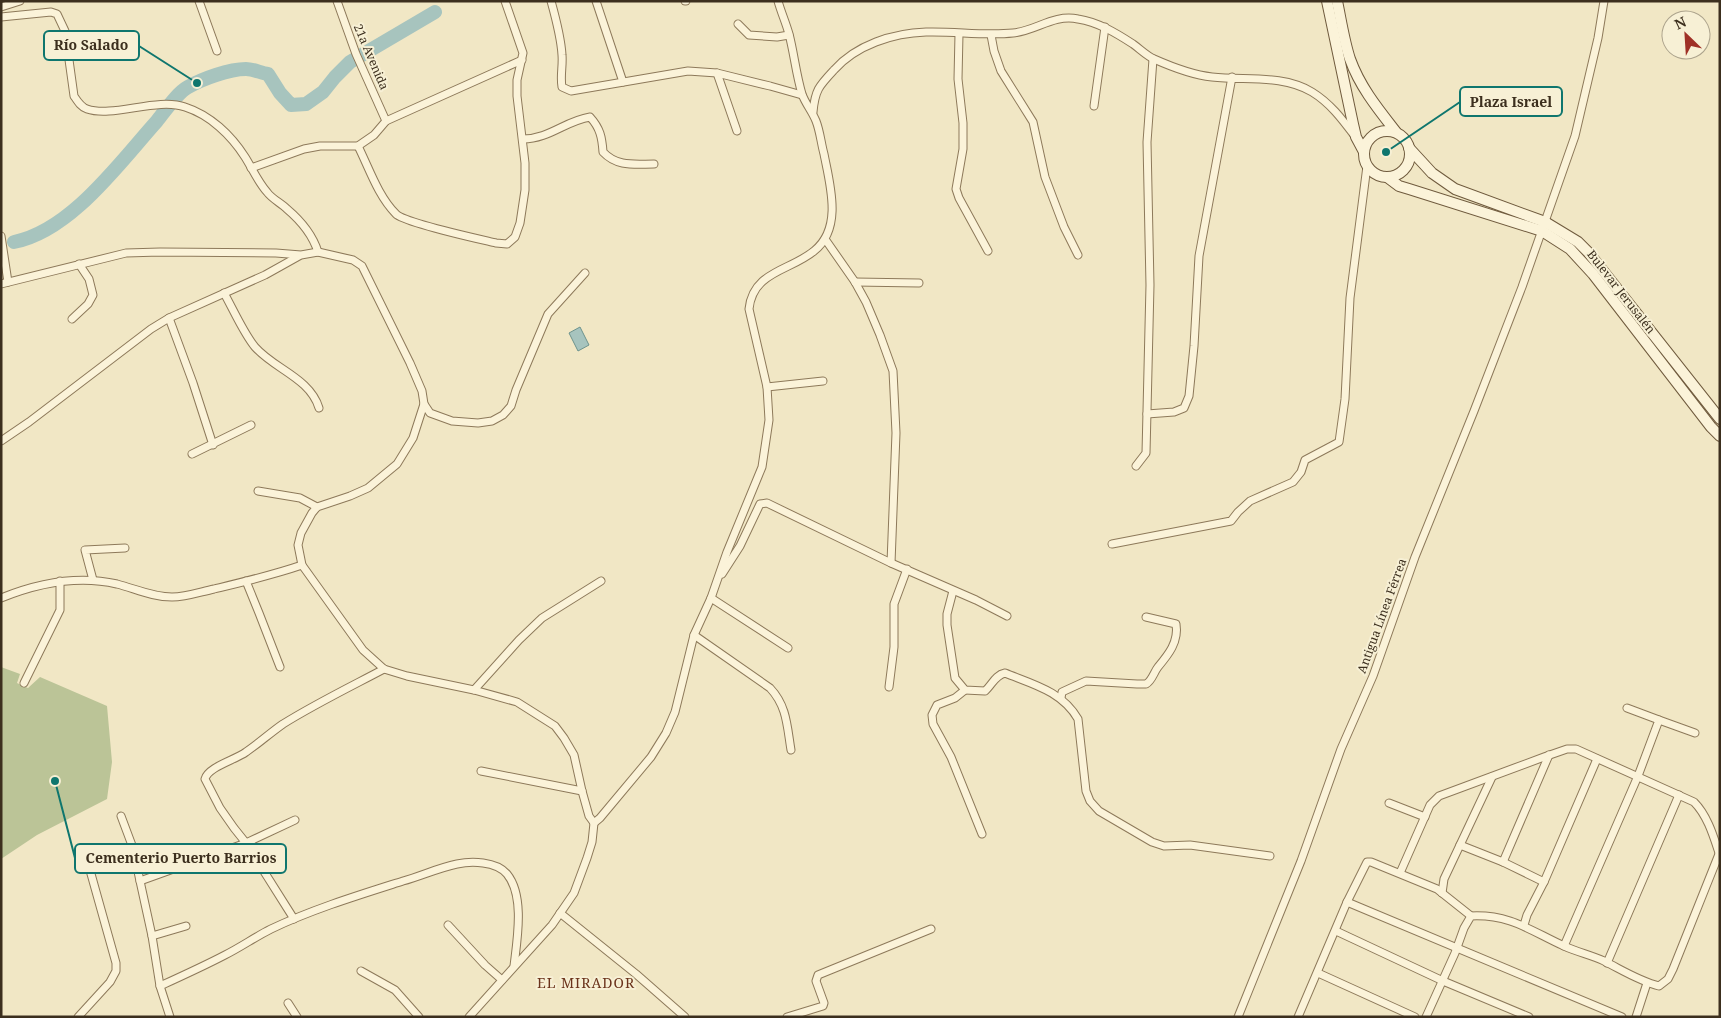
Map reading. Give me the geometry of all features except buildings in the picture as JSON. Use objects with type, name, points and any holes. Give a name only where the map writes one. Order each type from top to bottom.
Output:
[{"type":"main road","points":[[1327,1],[1356,137],[1364,152],[1367,166],[1380,176],[1395,176],[1402,172],[1406,166],[1409,159],[1409,148],[1405,138],[1396,132],[1366,93],[1357,75],[1349,57],[1337,1]]},
{"type":"main road","points":[[1364,152],[1365,145],[1375,134],[1382,131],[1396,132]]},
{"type":"main road","name":"Bulevar Jerusalén","points":[[1409,148],[1432,173],[1455,188],[1578,242],[1588,252],[1720,419]]},
{"type":"main road","name":"Bulevar Jerusalén","points":[[1387,177],[1399,186],[1408,189],[1543,227],[1581,260],[1710,427],[1720,436]]},
{"type":"street","points":[[1,7],[20,1]]},
{"type":"street","points":[[199,1],[217,51]]},
{"type":"street","name":"21a Avenida","points":[[337,1],[358,57],[386,121]]},
{"type":"street","points":[[358,146],[387,202],[398,216],[459,234],[507,244],[515,236],[520,223],[525,190],[525,153],[517,96],[517,80],[523,53],[505,1]]},
{"type":"street","points":[[551,1],[559,30],[562,57],[560,77],[562,87],[571,91],[688,71],[717,73],[802,95]]},
{"type":"street","points":[[596,1],[623,82]]},
{"type":"street","points":[[594,823],[651,757],[666,733],[675,712],[694,635],[711,598],[727,552],[762,467],[769,420],[767,388],[749,309],[753,294],[765,279],[774,272],[798,262],[813,252],[825,239],[830,229],[831,187],[817,123],[802,95],[789,35],[778,1]]},
{"type":"street","name":"Antigua Línea Férrea","points":[[1238,1017],[1301,861],[1341,749],[1372,676],[1415,557],[1474,411],[1543,227],[1575,136],[1598,38],[1604,1]]},
{"type":"street","points":[[1,17],[51,12],[57,14],[65,31],[74,96],[79,104],[87,109],[105,111],[163,105],[182,106],[198,111],[212,121],[232,138],[267,193],[299,220],[318,252]]},
{"type":"street","points":[[812,113],[817,90],[836,67],[853,53],[875,42],[926,32],[991,35],[1019,33],[1061,18],[1077,18],[1105,27],[1132,43],[1152,58],[1199,75],[1285,82],[1311,92],[1336,112],[1356,137]]},
{"type":"street","points":[[738,24],[749,34],[777,37],[789,35]]},
{"type":"street","points":[[1094,106],[1105,27]]},
{"type":"street","points":[[958,34],[958,79],[963,123],[963,148],[956,189],[988,251]]},
{"type":"street","points":[[991,35],[994,52],[1001,71],[1033,122],[1044,177],[1064,227],[1078,255]]},
{"type":"street","points":[[1136,466],[1146,453],[1150,285],[1147,142],[1152,58]]},
{"type":"street","points":[[251,168],[304,149],[320,146],[358,146],[374,135],[386,121],[522,60]]},
{"type":"street","points":[[717,73],[737,131]]},
{"type":"street","points":[[1147,414],[1174,412],[1184,408],[1189,396],[1199,256],[1232,78]]},
{"type":"street","points":[[523,139],[536,139],[578,119],[590,117],[602,136],[602,152],[610,159],[623,164],[654,164]]},
{"type":"street","points":[[1112,544],[1231,521],[1250,501],[1293,482],[1301,472],[1305,460],[1331,448],[1339,442],[1345,399],[1350,298],[1367,166]]},
{"type":"street","points":[[1,236],[5,283],[79,264],[135,253],[280,253],[301,255]]},
{"type":"street","points":[[825,239],[855,282],[880,334],[893,371],[896,433],[891,563]]},
{"type":"street","points":[[1,441],[30,422],[151,329],[169,318],[265,274],[301,255],[318,252],[353,260],[362,266],[410,363],[422,391],[424,404],[430,413],[452,421],[478,423],[492,421],[503,415],[511,406],[548,314],[585,273]]},
{"type":"street","points":[[280,253],[285,257],[284,263]]},
{"type":"street","points":[[72,319],[88,304],[94,295],[89,279],[79,264]]},
{"type":"street","points":[[855,282],[919,283]]},
{"type":"street","points":[[224,293],[254,346],[264,356],[296,379],[313,396],[319,408]]},
{"type":"street","points":[[169,318],[181,347],[213,445]]},
{"type":"street","points":[[767,388],[823,381]]},
{"type":"street","points":[[424,404],[413,438],[397,464],[368,488],[317,507],[306,522],[301,533],[298,545],[302,565],[363,650],[384,669],[518,702],[555,726],[574,755],[582,791],[594,823],[592,842],[574,892],[552,925],[469,1017]]},
{"type":"street","points":[[192,454],[251,425]]},
{"type":"street","points":[[258,491],[300,498],[317,507]]},
{"type":"street","points":[[716,582],[740,546],[760,504],[767,503],[1007,616]]},
{"type":"street","points":[[93,580],[85,550],[125,548]]},
{"type":"street","points":[[1,598],[37,586],[60,581],[93,580],[161,597],[174,597],[246,581],[302,565]]},
{"type":"street","points":[[890,688],[894,647],[894,604],[907,569]]},
{"type":"street","points":[[24,683],[60,610],[60,581]]},
{"type":"street","points":[[246,581],[280,667]]},
{"type":"street","points":[[474,690],[518,640],[542,618],[601,581]]},
{"type":"street","points":[[953,591],[947,614],[947,625],[955,678],[965,690]]},
{"type":"street","points":[[711,598],[788,648]]},
{"type":"street","points":[[1061,698],[1062,692],[1086,680],[1138,684],[1145,684],[1150,680],[1169,655],[1178,631],[1176,624],[1146,616]]},
{"type":"street","points":[[694,635],[770,688],[777,696],[784,709],[791,750]]},
{"type":"street","points":[[294,919],[246,843],[220,808],[205,779],[206,775],[244,754],[281,725],[384,669]]},
{"type":"street","points":[[982,834],[951,757],[933,724],[932,715],[937,706],[955,698],[965,690],[985,690],[997,676],[1004,673],[1054,693],[1074,711],[1078,719],[1086,791],[1090,801],[1099,811],[1152,842],[1164,846],[1190,845],[1270,856]]},
{"type":"street","points":[[1627,708],[1695,733]]},
{"type":"street","points":[[1564,946],[1638,776],[1659,720]]},
{"type":"street","points":[[1298,1017],[1367,862],[1400,873],[1442,893],[1471,916],[1500,918],[1524,925],[1564,946],[1607,963],[1648,983],[1659,986],[1668,979],[1720,855],[1700,807],[1694,802],[1576,748],[1549,755],[1439,796],[1430,806],[1400,873]]},
{"type":"street","points":[[1503,862],[1549,755]]},
{"type":"street","points":[[1524,925],[1597,759]]},
{"type":"street","points":[[481,771],[582,791]]},
{"type":"street","points":[[1442,893],[1444,879],[1492,777]]},
{"type":"street","points":[[1607,963],[1679,795]]},
{"type":"street","points":[[1388,803],[1425,816]]},
{"type":"street","points":[[121,816],[133,848],[152,936],[160,986],[170,1017]]},
{"type":"street","points":[[140,881],[246,843],[295,820]]},
{"type":"street","points":[[1460,845],[1503,862],[1544,882]]},
{"type":"street","points":[[78,1017],[110,982],[116,971],[116,963],[86,856]]},
{"type":"street","points":[[160,986],[294,919],[358,895],[458,864],[478,862],[501,869],[507,874],[512,885],[518,913],[514,966]]},
{"type":"street","points":[[1348,902],[1622,1017]]},
{"type":"street","points":[[560,913],[636,974],[684,1017]]},
{"type":"street","points":[[1426,1017],[1458,947],[1464,928],[1471,916]]},
{"type":"street","points":[[448,924],[485,965],[502,980]]},
{"type":"street","points":[[152,936],[186,926]]},
{"type":"street","points":[[787,1017],[823,1006],[824,1003],[816,981],[818,975],[931,929]]},
{"type":"street","points":[[1336,931],[1443,981],[1530,1017]]},
{"type":"street","points":[[361,970],[395,990],[419,1017]]},
{"type":"street","points":[[1318,973],[1415,1017]]},
{"type":"street","points":[[1636,1017],[1648,983]]},
{"type":"street","points":[[288,1003],[297,1017]]},
{"type":"green space","points":[[1,667],[20,674],[17,683],[28,688],[40,677],[107,706],[112,762],[107,799],[37,835],[1,859]]},
{"type":"water","points":[[580,327],[589,345],[578,351],[569,333]]},
{"type":"waterway","points":[[14,242],[35,235],[75,210],[111,174],[175,98],[188,87],[224,73],[239,69],[249,69],[268,74],[280,93],[291,105],[306,104],[323,92],[350,62],[435,12]]},
{"type":"place","name":"Río Salado","points":[[197,83]]},
{"type":"place","name":"Plaza Israel","points":[[1386,152]]},
{"type":"place","name":"Cementerio Puerto Barrios","points":[[55,781]]},
{"type":"district","name":"EL MIRADOR","points":[[586,983]]}]
